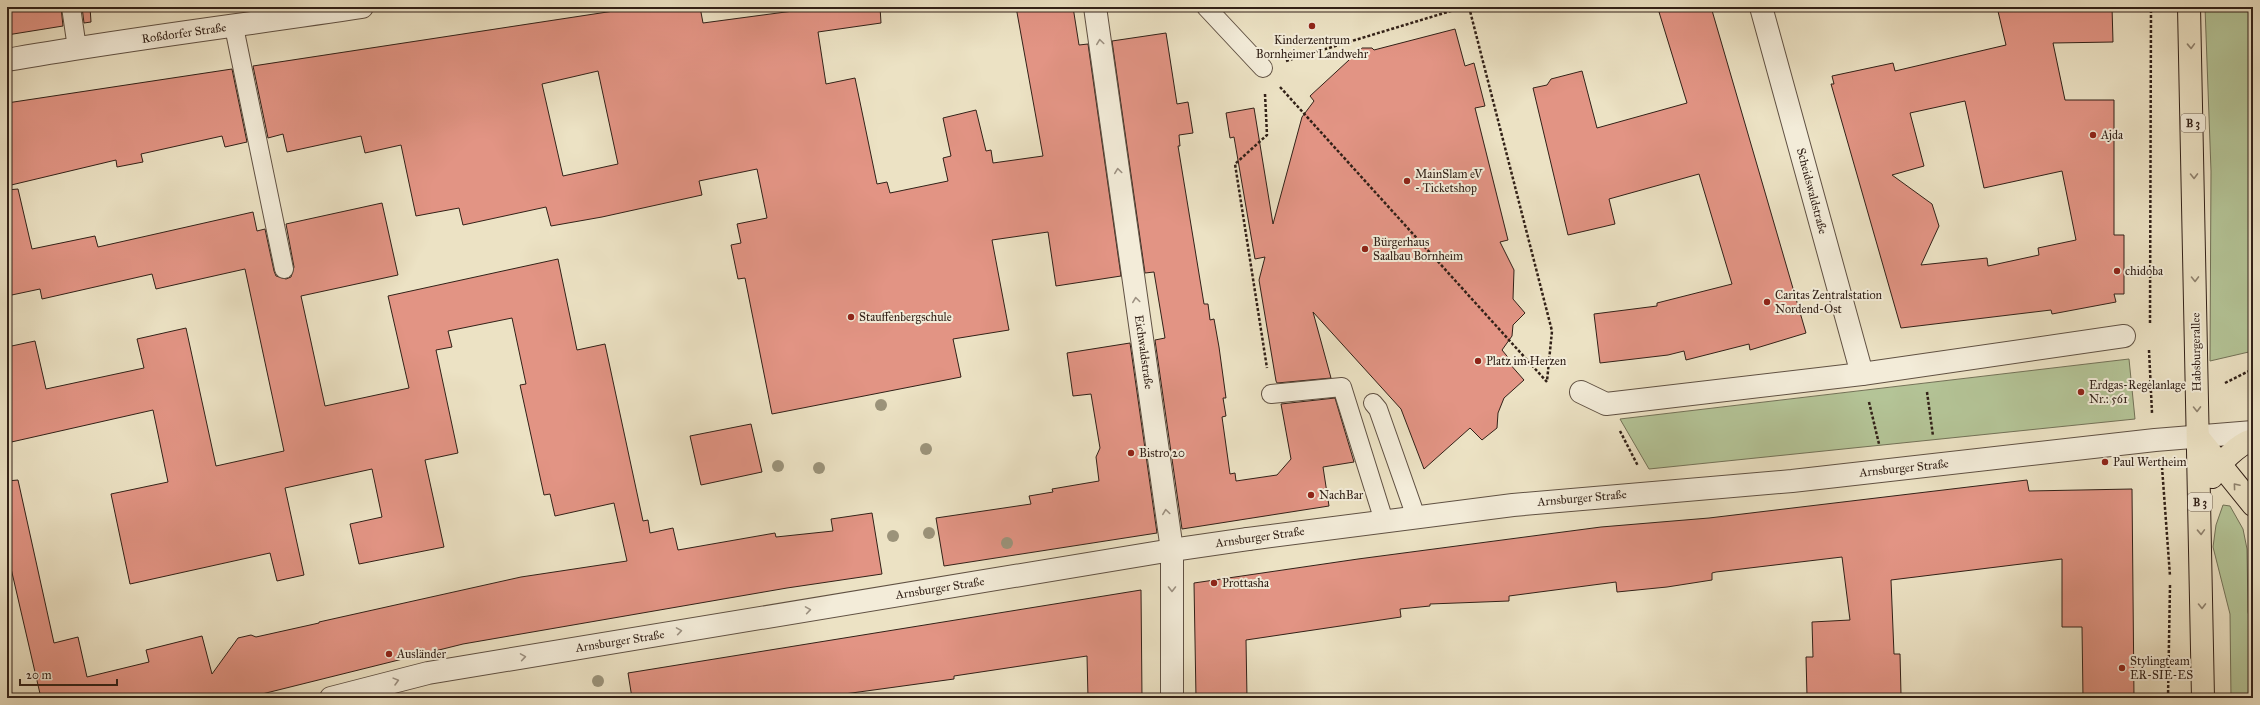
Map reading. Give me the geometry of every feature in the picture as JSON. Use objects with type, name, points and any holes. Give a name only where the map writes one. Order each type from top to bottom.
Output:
[{"type":"main road","name":"Habsburgerallee","points":[[2189,7],[2203,698]]},
{"type":"main road","points":[[2198,437],[2253,505]]},
{"type":"main road","points":[[2200,503],[2220,466],[2246,442],[2253,440]]},
{"type":"street","name":"Roßdorfer Straße","points":[[7,60],[77,48],[234,27],[362,7]]},
{"type":"street","name":"Eichwaldstraße","points":[[1095,7],[1172,550],[1172,698]]},
{"type":"street","name":"Scheidswaldstraße","points":[[1761,7],[1862,374]]},
{"type":"street","points":[[1581,392],[1606,404],[1923,366],[2124,336]]},
{"type":"street","name":"Arnsburger Straße","points":[[331,698],[428,673],[1172,550],[1248,539],[1513,505],[1792,481],[2155,440],[2253,432]]},
{"type":"lane","points":[[71,7],[77,48]]},
{"type":"lane","points":[[1206,7],[1263,68]]},
{"type":"lane","points":[[234,27],[284,269]]},
{"type":"lane","points":[[1271,394],[1342,386],[1384,521]]},
{"type":"lane","points":[[1373,403],[1378,409],[1416,517]]},
{"type":"path","points":[[1263,68],[1464,7]]},
{"type":"path","points":[[1263,68],[1547,382],[1552,331],[1469,7]]},
{"type":"path","points":[[2150,326],[2151,7]]},
{"type":"path","points":[[1263,68],[1267,135],[1235,164],[1271,394]]},
{"type":"path","points":[[2149,347],[2149,390],[2155,440]]},
{"type":"path","points":[[1923,366],[1937,465]]},
{"type":"path","points":[[1862,374],[1885,470]]},
{"type":"path","points":[[1606,404],[1652,492]]},
{"type":"path","points":[[2162,467],[2171,580],[2168,698]]},
{"type":"green space","points":[[2205,7],[2253,7],[2253,351],[2210,361],[2211,171]]},
{"type":"green space","points":[[2129,359],[2135,419],[1649,469],[1620,419]]},
{"type":"green space","points":[[2223,505],[2230,506],[2243,529],[2247,549],[2248,612],[2253,636],[2253,698],[2231,698],[2230,614],[2213,547],[2216,525]]},
{"type":"building","points":[[7,7],[61,7],[63,26],[7,35]]},
{"type":"building","points":[[82,7],[90,7],[91,22],[84,23]]},
{"type":"building","points":[[640,7],[700,7],[703,23],[793,11],[792,7],[880,7],[881,23],[818,32],[826,84],[855,78],[877,184],[887,182],[890,193],[948,181],[943,158],[951,156],[943,118],[976,110],[986,151],[991,150],[993,163],[1043,156],[1016,7],[1073,7],[1079,45],[1088,44],[1121,276],[1056,286],[1048,232],[992,240],[1009,330],[953,339],[961,377],[772,414],[745,278],[738,279],[731,245],[741,243],[737,224],[767,218],[757,169],[699,181],[702,195],[602,217],[551,226],[546,207],[463,225],[459,208],[416,216],[401,145],[365,153],[361,136],[287,152],[283,134],[268,138],[253,66]],"holes":[[[598,71],[618,164],[563,176],[542,84]]]},
{"type":"building","points":[[1676,7],[1711,7],[1806,333],[1750,350],[1749,344],[1686,360],[1684,351],[1668,355],[1600,363],[1594,314],[1657,306],[1657,303],[1732,284],[1699,174],[1609,199],[1615,224],[1568,235],[1533,88],[1547,85],[1551,79],[1582,71],[1597,128],[1687,103],[1659,12]]},
{"type":"building","points":[[1997,7],[2112,7],[2113,42],[2053,43],[2065,100],[2114,100],[2114,235],[2124,235],[2124,294],[2114,294],[2116,302],[2052,314],[2051,310],[1901,328],[1831,84],[1834,84],[1832,76],[1893,63],[1895,71],[2006,45]],"holes":[[[1965,101],[1984,188],[2062,171],[2076,240],[2038,248],[2039,255],[1988,266],[1987,258],[1921,265],[1939,226],[1932,204],[1892,175],[1924,166],[1910,113]]]},
{"type":"building","name":"Bürgerhaus Saalbau Bornheim","points":[[1455,29],[1465,66],[1474,63],[1485,106],[1475,108],[1508,240],[1500,242],[1514,270],[1513,299],[1525,313],[1513,325],[1512,336],[1502,350],[1511,361],[1509,363],[1524,380],[1504,398],[1498,413],[1497,428],[1482,440],[1470,428],[1424,469],[1401,409],[1313,312],[1331,378],[1277,383],[1259,280],[1265,257],[1255,259],[1234,137],[1230,138],[1226,113],[1254,108],[1273,224],[1302,117],[1314,101],[1310,96],[1362,48],[1372,48],[1374,50]]},
{"type":"building","points":[[1166,33],[1177,104],[1188,102],[1193,133],[1179,135],[1180,146],[1178,146],[1204,304],[1208,304],[1210,320],[1214,319],[1219,347],[1226,398],[1223,398],[1226,416],[1222,417],[1230,474],[1235,473],[1236,481],[1277,475],[1291,459],[1281,404],[1335,398],[1354,462],[1323,467],[1329,506],[1182,529],[1155,340],[1165,338],[1154,272],[1145,273],[1112,41]]},
{"type":"building","points":[[232,69],[247,142],[225,147],[222,136],[141,154],[143,162],[117,167],[116,160],[7,186],[7,103]]},
{"type":"building","points":[[18,189],[32,249],[95,236],[98,247],[253,212],[257,231],[265,229],[276,276],[286,279],[291,277],[294,267],[286,224],[382,203],[398,275],[301,296],[325,406],[409,388],[388,296],[558,259],[577,350],[605,344],[643,521],[648,520],[650,533],[673,528],[678,550],[775,533],[776,537],[833,531],[831,519],[872,513],[882,574],[787,588],[463,644],[246,698],[41,698],[7,551],[7,481],[18,480],[54,643],[78,637],[87,677],[149,662],[146,650],[202,636],[212,674],[238,638],[251,635],[256,637],[521,577],[627,561],[614,503],[555,516],[550,494],[544,495],[520,385],[526,384],[512,318],[448,331],[452,347],[436,350],[458,453],[425,460],[444,547],[359,564],[350,524],[382,517],[372,469],[285,488],[304,575],[277,581],[270,553],[130,584],[111,494],[168,482],[153,410],[7,443],[7,347],[35,341],[46,389],[144,368],[137,339],[186,328],[216,466],[284,451],[245,269],[156,289],[152,274],[42,299],[40,289],[7,296],[7,190]]},
{"type":"building","points":[[1130,343],[1157,533],[944,566],[936,518],[1031,504],[1029,496],[1053,492],[1052,489],[1099,481],[1096,457],[1100,448],[1091,394],[1073,396],[1067,353]]},
{"type":"building","points":[[751,424],[762,472],[701,485],[690,436]]},
{"type":"building","points":[[2027,480],[2029,491],[2132,489],[2134,698],[2083,698],[2082,627],[2062,627],[2062,559],[1891,580],[1894,654],[1900,654],[1901,694],[1807,696],[1806,657],[1813,657],[1812,622],[1850,620],[1842,557],[1716,572],[1712,573],[1712,580],[1667,587],[1617,592],[1616,582],[1509,596],[1509,601],[1430,604],[1430,606],[1400,609],[1401,617],[1246,640],[1247,698],[1196,698],[1194,583],[1358,559],[1601,527],[1709,518]]},
{"type":"building","points":[[1141,590],[1142,698],[1088,698],[1087,656],[954,676],[954,679],[815,698],[632,698],[628,673]]},
{"type":"place","name":"Kinderzentrum Bornheimer Landwehr","points":[[1312,26]]},
{"type":"place","name":"Ajda","points":[[2093,135]]},
{"type":"place","name":"MainSlam eV - Ticketshop","points":[[1407,181]]},
{"type":"place","name":"Bürgerhaus Saalbau Bornheim","points":[[1365,249]]},
{"type":"place","name":"chidoba","points":[[2117,271]]},
{"type":"place","name":"Caritas Zentralstation Nordend-Ost","points":[[1767,302]]},
{"type":"place","name":"Stauffenbergschule","points":[[851,317]]},
{"type":"place","name":"Platz im Herzen","points":[[1478,361]]},
{"type":"place","name":"Erdgas-Regelanlage Nr.: 561","points":[[2081,392]]},
{"type":"place","name":"Bistro 20","points":[[1131,453]]},
{"type":"place","name":"Paul Wertheim","points":[[2105,462]]},
{"type":"place","name":"NachBar","points":[[1311,495]]},
{"type":"place","name":"Prottasha","points":[[1214,583]]},
{"type":"place","name":"Ausländer","points":[[389,654]]},
{"type":"place","name":"Stylingteam ER-SIE-ES","points":[[2122,668]]}]
